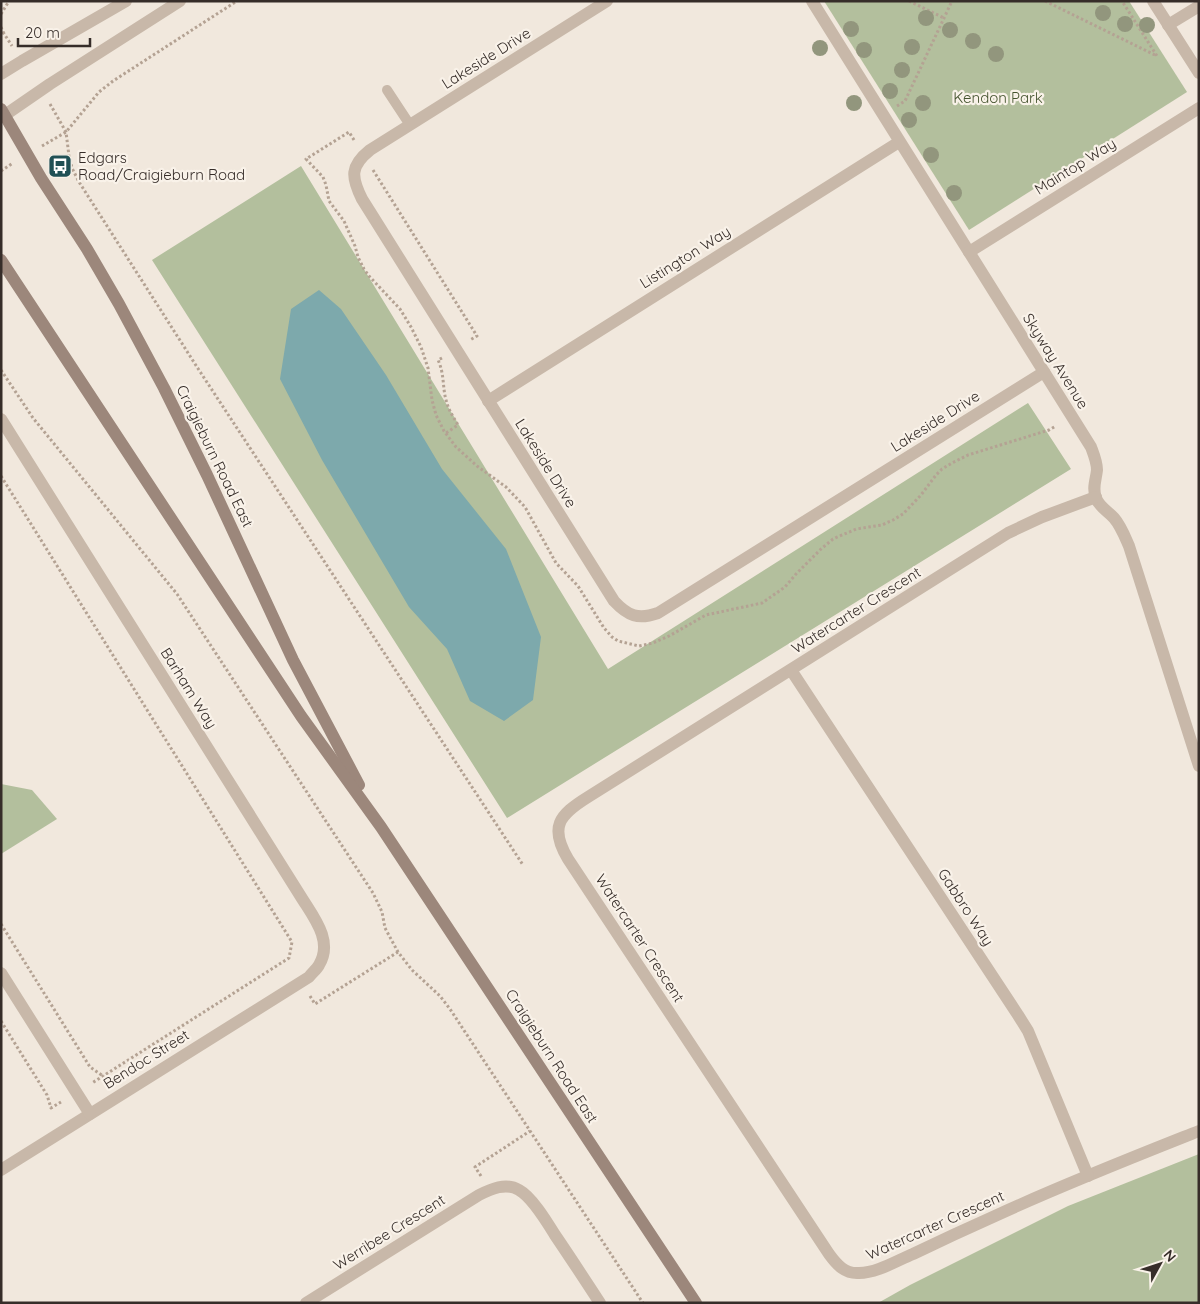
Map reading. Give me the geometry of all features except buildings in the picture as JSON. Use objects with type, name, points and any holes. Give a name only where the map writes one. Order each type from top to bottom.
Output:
[{"type":"main road","name":"Craigieburn Road East","points":[[2,114],[87,249],[164,388],[207,475],[293,660],[381,827]]},
{"type":"main road","name":"Craigieburn Road East","points":[[1,260],[301,716],[381,827],[696,1303]]},
{"type":"street","points":[[1,74],[126,1]]},
{"type":"street","points":[[2,114],[180,1]]},
{"type":"street","name":"Lakeside Drive","points":[[607,1],[364,155],[356,164],[354,175],[355,186],[362,199],[614,601],[623,610],[631,615],[639,616],[650,616],[658,613],[1044,372]]},
{"type":"street","name":"Skyway Avenue","points":[[812,1],[1091,447],[1096,459],[1097,468],[1094,484],[1096,497]]},
{"type":"street","points":[[1153,1],[1199,73]]},
{"type":"street","points":[[1168,25],[1199,6]]},
{"type":"street","name":"Maintop Way","points":[[969,252],[1199,108]]},
{"type":"street","name":"Listington Way","points":[[488,401],[899,142]]},
{"type":"street","name":"Barham Way","points":[[1,420],[321,930],[324,954],[319,966],[305,979]]},
{"type":"street","points":[[1096,497],[1105,511],[1117,523],[1129,546],[1199,766]]},
{"type":"street","name":"Watercarter Crescent","points":[[1096,497],[1042,517],[1008,533],[573,807],[559,823],[557,830],[558,838],[562,848],[812,1230],[840,1267],[849,1272],[869,1272],[893,1263],[997,1215],[1199,1131]]},
{"type":"street","name":"Gabbro Way","points":[[791,670],[1031,1038],[1088,1176]]},
{"type":"street","points":[[1,973],[90,1114]]},
{"type":"street","name":"Bendoc Street","points":[[1,1170],[305,979]]},
{"type":"street","points":[[490,1190],[502,1186],[511,1186],[520,1190],[529,1198],[543,1216],[600,1303]]},
{"type":"street","name":"Werribee Crescent","points":[[306,1303],[490,1190]]},
{"type":"lane","points":[[387,90],[410,125]]},
{"type":"path","points":[[1,14],[9,1]]},
{"type":"path","points":[[237,1],[99,92],[66,132],[72,168],[186,351],[523,865]]},
{"type":"path","points":[[909,1],[944,18]]},
{"type":"path","points":[[883,115],[905,101],[952,1]]},
{"type":"path","points":[[1045,1],[1157,56],[1122,1]]},
{"type":"path","points":[[1,27],[3,32],[1,34]]},
{"type":"path","points":[[446,433],[458,425],[446,401],[444,376],[438,360],[477,336],[349,132],[306,159],[323,177],[329,202],[344,221],[364,268],[369,276],[400,309],[411,327],[421,347],[428,368],[436,415],[446,433],[456,447],[477,466],[506,487],[524,507],[556,563],[585,596],[604,628],[618,641],[640,646],[653,643],[706,615],[762,603],[785,587],[833,539],[856,529],[882,524],[904,514],[942,469],[968,455],[1049,430],[1072,417]]},
{"type":"path","points":[[1,370],[3,377],[39,425],[177,594],[373,892],[382,912],[385,928],[398,952],[412,970],[440,996],[450,1009],[643,1303]]},
{"type":"path","points":[[1,476],[292,942],[289,958],[51,1108],[47,1094],[1,1021]]},
{"type":"path","points":[[1,924],[90,1067],[103,1076],[117,1096]]},
{"type":"path","points":[[305,979],[315,1004],[398,952]]},
{"type":"path","points":[[490,1190],[475,1167],[530,1131]]},
{"type":"green space","name":"Kendon Park","points":[[824,1],[1129,1],[1187,92],[969,230]]},
{"type":"green space","points":[[301,166],[608,669],[1028,403],[1071,469],[507,818],[152,260]]},
{"type":"green space","points":[[1,784],[32,790],[57,819],[1,854]]},
{"type":"green space","points":[[1199,1154],[1199,1303],[878,1303],[1068,1206]]},
{"type":"water","points":[[319,290],[341,309],[386,375],[442,469],[506,549],[541,637],[533,700],[504,721],[470,701],[447,649],[409,607],[322,460],[280,379],[291,309]]},
{"type":"place","name":"Edgars Road/Craigieburn Road","points":[[60,166]]}]
